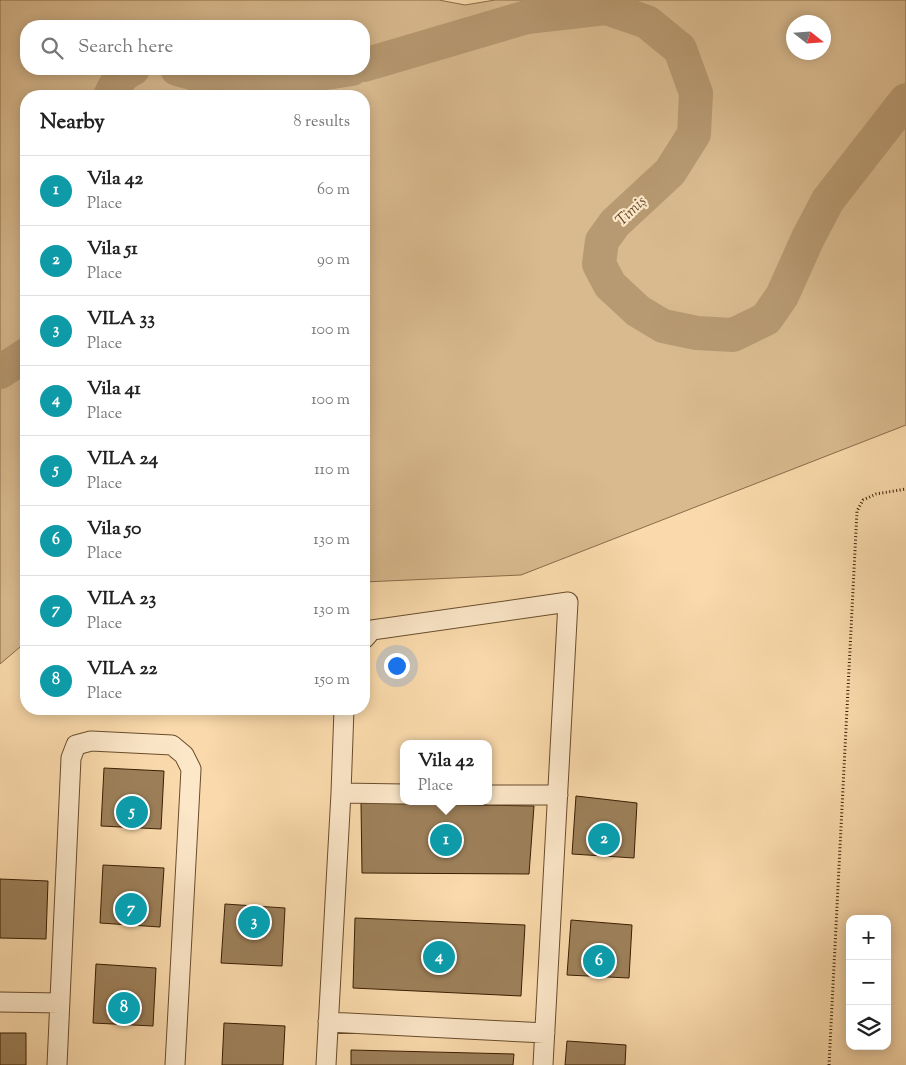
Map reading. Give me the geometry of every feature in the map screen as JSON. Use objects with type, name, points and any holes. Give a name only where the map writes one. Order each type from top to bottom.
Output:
[{"type":"street","points":[[370,632],[372,630],[568,602],[544,1065]]},
{"type":"street","points":[[326,1065],[344,715]]},
{"type":"street","points":[[57,1065],[71,758],[76,745],[91,741],[172,745],[184,755],[191,769],[175,1065]]},
{"type":"street","points":[[341,794],[400,794]]},
{"type":"street","points":[[492,795],[558,795]]},
{"type":"street","points":[[0,1002],[60,1003]]},
{"type":"street","points":[[328,1022],[545,1033]]},
{"type":"path","points":[[829,1065],[857,511],[863,500],[876,494],[906,488]]},
{"type":"shaded area","points":[[0,0],[439,0],[465,5],[495,0],[906,0],[906,425],[521,575],[370,582],[370,90],[20,90],[20,647],[0,664]]},
{"type":"building","points":[[104,768],[164,771],[161,829],[101,826]]},
{"type":"building","points":[[576,796],[637,803],[634,858],[572,854]]},
{"type":"building","points":[[361,803],[534,806],[529,874],[362,873]]},
{"type":"building","points":[[103,865],[164,868],[160,927],[100,923]]},
{"type":"building","points":[[0,879],[48,881],[46,939],[0,938]]},
{"type":"building","points":[[225,904],[285,908],[282,966],[221,963]]},
{"type":"building","points":[[355,918],[525,925],[521,996],[353,988]]},
{"type":"building","points":[[571,920],[632,925],[629,978],[567,975]]},
{"type":"building","points":[[96,964],[156,968],[153,1026],[93,1023]]},
{"type":"building","points":[[224,1023],[285,1026],[283,1065],[222,1065]]},
{"type":"building","points":[[0,1033],[26,1033],[26,1065],[0,1065]]},
{"type":"building","points":[[567,1041],[626,1045],[625,1065],[565,1065]]},
{"type":"building","points":[[351,1050],[514,1054],[513,1065],[351,1065]]},
{"type":"waterway","name":"Timiș","points":[[370,63],[527,17],[606,8],[647,22],[680,49],[696,93],[694,134],[670,172],[615,223],[602,241],[599,264],[610,285],[638,311],[663,326],[697,333],[733,335],[766,319],[782,296],[808,238],[828,200],[906,100]]},
{"type":"waterway","name":"Timiș","points":[[113,90],[123,75]]},
{"type":"waterway","name":"Timiș","points":[[200,75],[207,77],[293,78],[313,75]]},
{"type":"waterway","name":"Timiș","points":[[0,372],[20,359]]},
{"type":"place","name":"VILA 24","points":[[132,812]]},
{"type":"place","name":"Vila 51","points":[[604,839]]},
{"type":"place","name":"Vila 42","points":[[446,840]]},
{"type":"place","name":"VILA 23","points":[[131,909]]},
{"type":"place","name":"VILA 33","points":[[254,922]]},
{"type":"place","name":"Vila 41","points":[[439,957]]},
{"type":"place","name":"Vila 50","points":[[599,961]]},
{"type":"place","name":"VILA 22","points":[[124,1008]]}]
